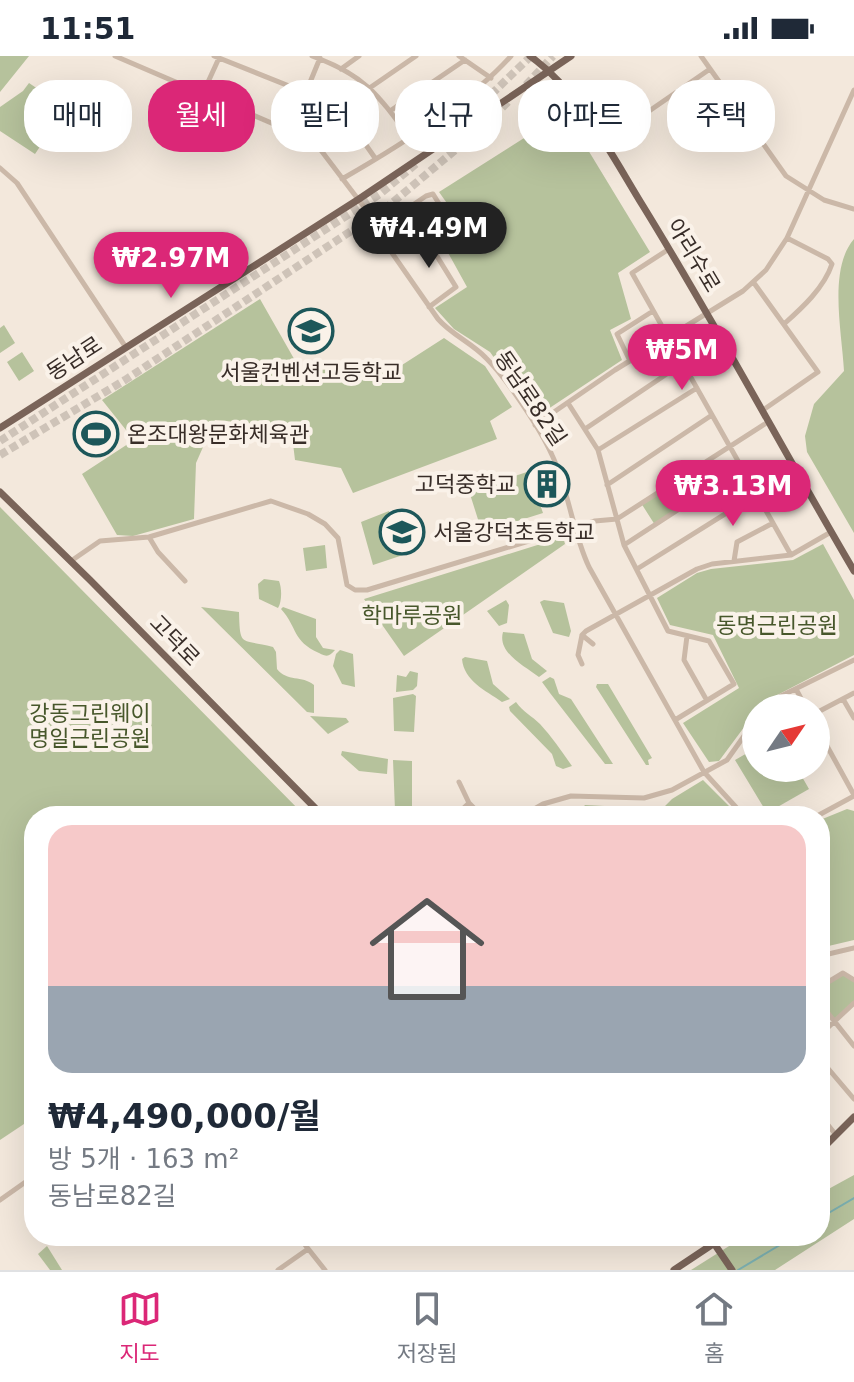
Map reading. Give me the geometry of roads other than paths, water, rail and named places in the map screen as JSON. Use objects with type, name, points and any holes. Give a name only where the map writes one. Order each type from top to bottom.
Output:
[{"type":"main road","name":"아리수로","points":[[530,56],[550,70],[608,150],[709,314],[854,571]]},
{"type":"main road","name":"동남로","points":[[0,428],[359,199],[571,56]]},
{"type":"main road","name":"고덕로","points":[[0,492],[313,806]]},
{"type":"main road","points":[[830,1141],[854,1117]]},
{"type":"main road","points":[[674,1270],[704,1246]]},
{"type":"main road","points":[[716,1246],[732,1270]]},
{"type":"street","name":"동남로82길","points":[[115,56],[172,80]]},
{"type":"street","points":[[312,56],[320,57],[359,80]]},
{"type":"street","points":[[341,69],[359,56]]},
{"type":"street","points":[[379,81],[416,56]]},
{"type":"street","points":[[459,56],[491,79],[511,56]]},
{"type":"street","points":[[701,56],[793,183],[836,205],[854,209]]},
{"type":"street","points":[[208,80],[218,57],[274,80]]},
{"type":"street","points":[[311,80],[320,57]]},
{"type":"street","points":[[390,111],[465,60]]},
{"type":"street","points":[[651,110],[710,69]]},
{"type":"street","points":[[535,425],[754,283],[787,238],[851,104],[854,90]]},
{"type":"street","points":[[379,97],[395,118]]},
{"type":"street","points":[[342,179],[395,146]]},
{"type":"street","name":"동남로82길","points":[[322,152],[359,199],[376,230],[429,307],[446,328],[485,357],[535,425],[553,457],[589,567],[704,772],[735,806]]},
{"type":"street","points":[[371,152],[375,158]]},
{"type":"street","points":[[0,168],[17,183],[125,346]]},
{"type":"street","points":[[376,230],[433,194],[446,215],[392,253]]},
{"type":"street","points":[[422,232],[456,287],[429,307]]},
{"type":"street","points":[[784,324],[815,292],[832,264],[818,253],[787,238]]},
{"type":"street","points":[[669,249],[632,273],[791,555]]},
{"type":"street","points":[[754,283],[818,372],[763,410]]},
{"type":"street","points":[[630,361],[617,334],[653,311]]},
{"type":"street","points":[[585,429],[683,363]]},
{"type":"street","points":[[598,450],[697,388]]},
{"type":"street","points":[[568,403],[598,450],[624,545],[668,631],[709,641],[734,684],[675,720]]},
{"type":"street","points":[[607,485],[712,415]]},
{"type":"street","points":[[71,561],[100,541],[149,537],[271,501],[308,514],[325,524],[338,538],[347,585],[355,590],[367,590],[595,521],[617,519],[769,421]]},
{"type":"street","points":[[624,545],[742,468]]},
{"type":"street","points":[[637,569],[757,494]]},
{"type":"street","points":[[734,561],[737,542],[773,523]]},
{"type":"street","points":[[582,664],[578,655],[582,635],[697,569],[734,561],[791,555],[831,532]]},
{"type":"street","points":[[149,537],[158,552],[185,581]]},
{"type":"street","points":[[582,635],[593,644]]},
{"type":"street","points":[[687,636],[684,660],[706,699]]},
{"type":"street","points":[[788,694],[854,660]]},
{"type":"street","points":[[796,689],[799,694]]},
{"type":"street","points":[[830,706],[854,693]]},
{"type":"street","points":[[843,699],[854,718]]},
{"type":"street","points":[[540,806],[571,796],[623,799],[653,796],[672,790],[727,760],[742,739]]},
{"type":"street","points":[[830,751],[854,795],[830,809]]},
{"type":"street","points":[[459,782],[472,806]]},
{"type":"street","points":[[466,806],[469,803]]},
{"type":"street","points":[[830,954],[854,948]]},
{"type":"street","points":[[830,981],[843,973],[854,980]]},
{"type":"street","points":[[830,1026],[854,1003]]},
{"type":"street","points":[[830,1016],[854,1046]]},
{"type":"street","points":[[830,1071],[854,1099]]},
{"type":"street","points":[[830,1128],[836,1135]]},
{"type":"street","points":[[0,1200],[24,1183]]},
{"type":"street","points":[[306,1246],[325,1270]]},
{"type":"street","points":[[278,1270],[308,1249]]},
{"type":"waterway","points":[[830,1212],[854,1198]]},
{"type":"waterway","points":[[738,1270],[778,1246]]},
{"type":"tunnel","points":[[502,84],[531,56]]},
{"type":"tunnel","points":[[531,80],[553,56]]},
{"type":"tunnel","points":[[0,455],[125,380],[386,208],[510,100]]},
{"type":"tunnel","points":[[0,441],[380,194],[417,163]]},
{"type":"place","name":"서울컨벤션고등학교","points":[[311,331]]},
{"type":"place","name":"온조대왕문화체육관","points":[[96,434]]},
{"type":"place","name":"고덕중학교","points":[[547,484]]},
{"type":"place","name":"서울강덕초등학교","points":[[402,532]]},
{"type":"park label","name":"학마루공원","points":[[412,615]]},
{"type":"park label","name":"동명근린공원","points":[[777,625]]},
{"type":"park label","name":"강동그린웨이 명일근린공원","points":[[90,726]]}]
